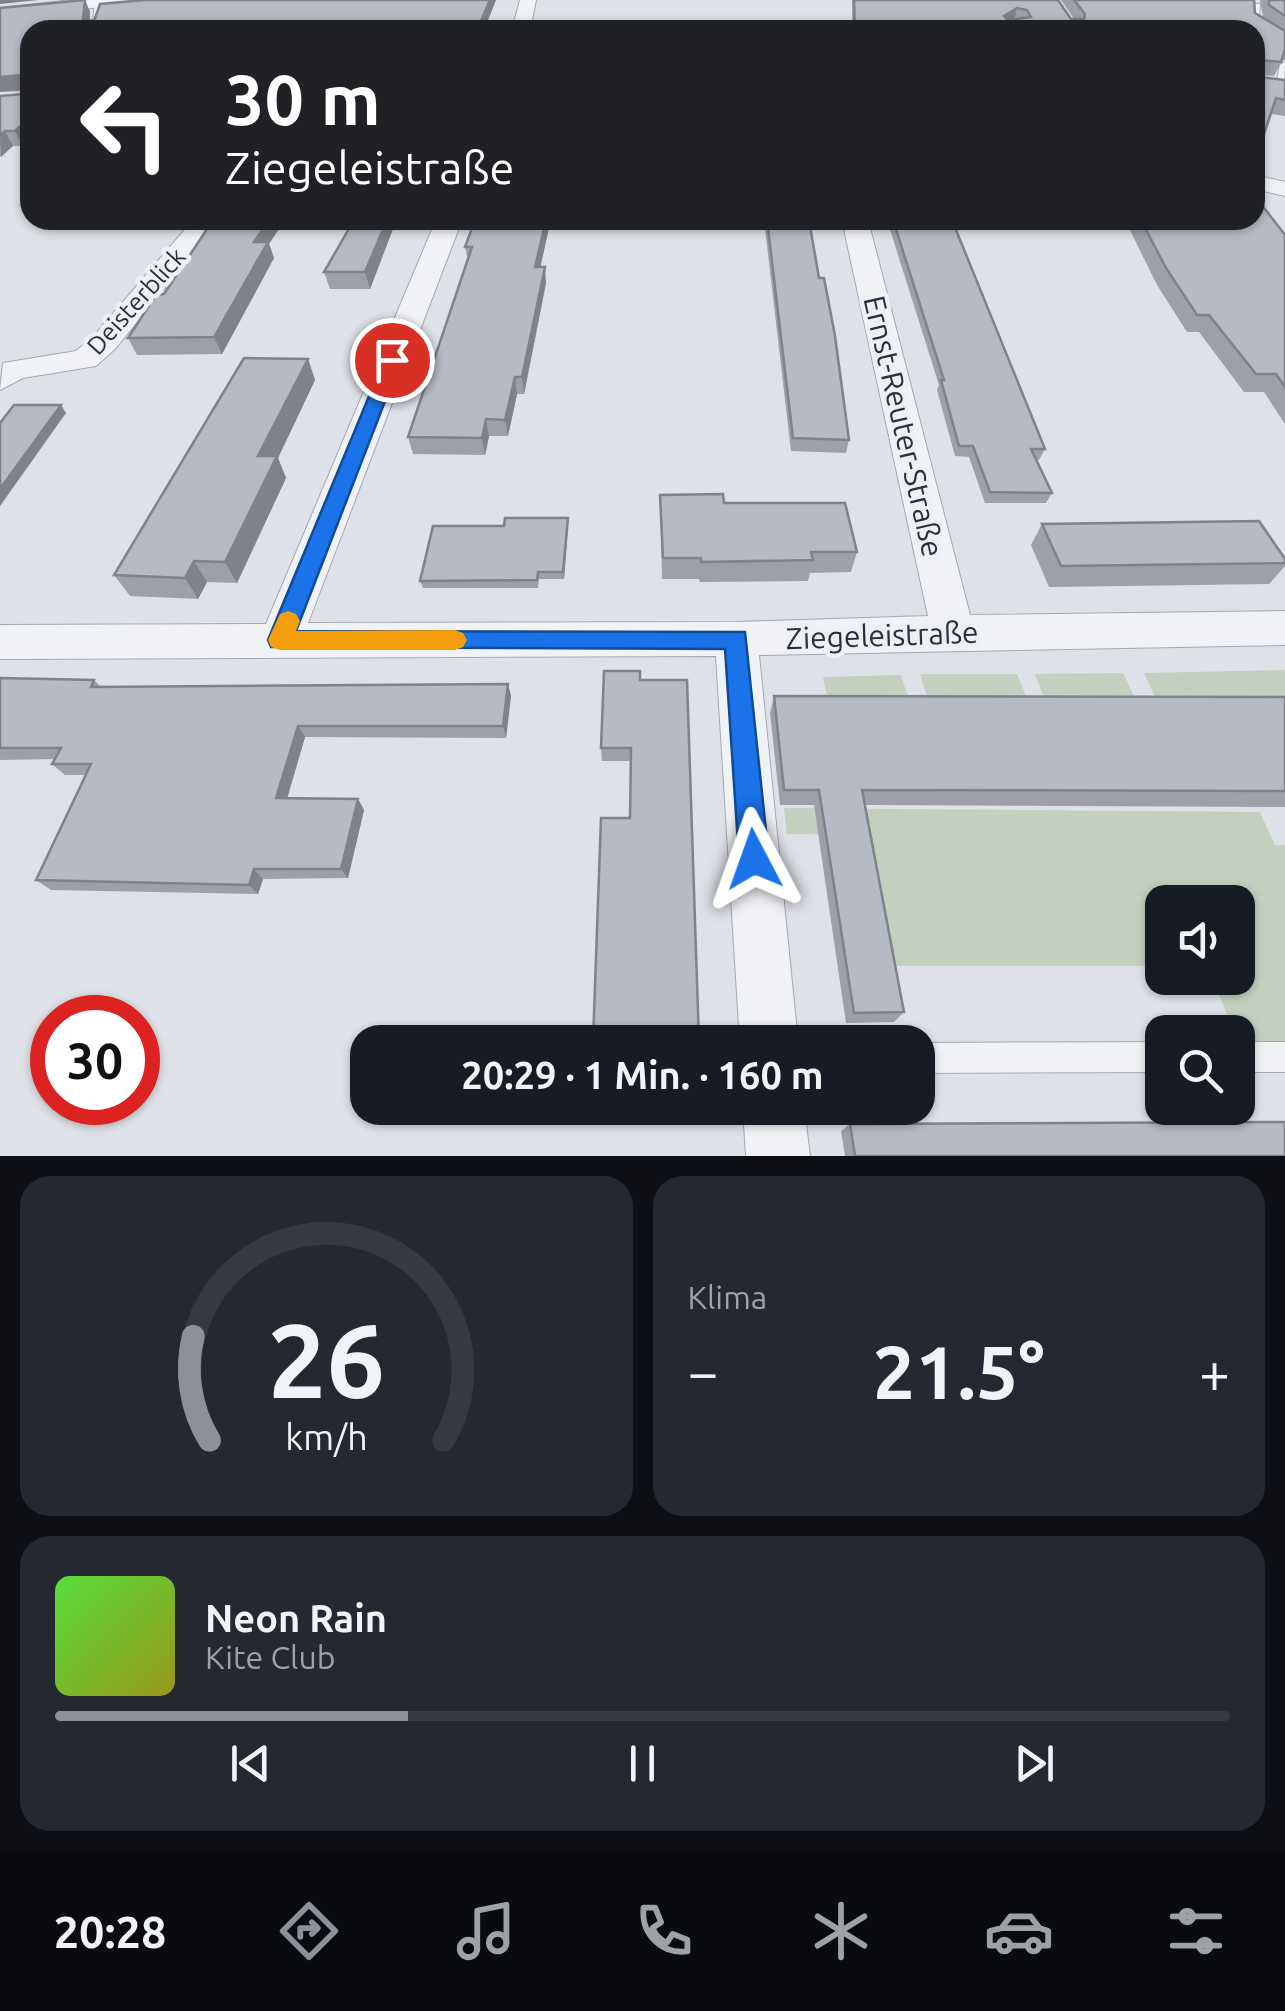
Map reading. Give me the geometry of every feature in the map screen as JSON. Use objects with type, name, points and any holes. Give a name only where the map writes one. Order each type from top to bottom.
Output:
[{"type":"street","points":[[528,0],[546,0]]},
{"type":"street","points":[[0,13],[100,2],[124,4]]},
{"type":"street","name":"Deisterblick","points":[[0,380],[14,370],[85,360],[104,343],[198,230]]},
{"type":"street","points":[[280,640],[445,230]]},
{"type":"street","name":"Ernst-Reuter-Straße","points":[[856,230],[952,632]]},
{"type":"street","name":"Ziegeleistraße","points":[[0,642],[736,639],[1285,628]]},
{"type":"street","points":[[736,639],[768,1025]]},
{"type":"street","points":[[775,1125],[778,1156]]},
{"type":"lane","points":[[97,20],[100,2]]},
{"type":"lane","points":[[1217,2],[1257,6],[1254,20]]},
{"type":"lane","points":[[1282,88],[1285,65]]},
{"type":"lane","points":[[935,1058],[1145,1057]]},
{"type":"lane","points":[[1255,1057],[1285,1057]]},
{"type":"green space","points":[[1285,670],[1285,708],[1161,710],[1144,673]]},
{"type":"green space","points":[[1123,673],[1140,709],[1049,710],[1035,674]]},
{"type":"green space","points":[[920,674],[1017,674],[1031,709],[931,710]]},
{"type":"green space","points":[[901,675],[912,709],[830,710],[823,677]]},
{"type":"green space","points":[[784,808],[1260,812],[1275,845],[1285,845],[1285,1045],[1255,1045],[1255,1015],[1227,1015],[1219,995],[1255,995],[1255,885],[1145,885],[1145,966],[891,966],[868,835],[787,834]]},
{"type":"building","points":[[85,0],[83,19],[88,20],[20,20],[20,75],[0,77],[0,8]]},
{"type":"building","points":[[144,0],[490,0],[481,20],[94,20],[100,4]]},
{"type":"building","points":[[854,0],[1058,0],[1071,19],[1084,19],[1085,14],[1074,0],[1254,0],[1255,13],[1285,31],[1281,62],[1265,60],[1265,20],[1008,20],[855,20]],"holes":[[[1017,8],[1027,10],[1031,17],[1008,20],[1004,16]]]},
{"type":"building","points":[[1269,0],[1285,0],[1285,16],[1269,5]]},
{"type":"building","points":[[1265,78],[1285,80],[1285,100],[1276,98],[1265,131]]},
{"type":"building","points":[[20,94],[20,126],[0,135],[0,96]]},
{"type":"building","points":[[1265,209],[1285,235],[1285,387],[1276,374],[1256,374],[1209,315],[1197,315],[1146,230],[1265,230]]},
{"type":"building","points":[[206,230],[262,230],[254,242],[268,242],[214,337],[128,338],[156,295],[164,294]]},
{"type":"building","points":[[348,230],[383,230],[365,272],[324,272]]},
{"type":"building","points":[[471,230],[544,230],[535,267],[545,267],[522,377],[515,377],[505,420],[486,419],[482,438],[408,437],[472,247],[465,247]]},
{"type":"building","points":[[768,230],[811,230],[835,336],[849,440],[793,438]]},
{"type":"building","points":[[896,230],[956,230],[1045,449],[1031,449],[1052,493],[990,492],[973,446],[959,446],[944,380]]},
{"type":"building","points":[[244,358],[308,359],[258,456],[277,456],[225,562],[194,561],[185,578],[114,575]]},
{"type":"building","points":[[14,405],[61,405],[0,489],[0,423]]},
{"type":"building","points":[[723,494],[724,503],[845,503],[857,552],[811,552],[813,560],[701,562],[701,558],[663,558],[660,495]]},
{"type":"building","points":[[505,518],[568,518],[563,572],[538,572],[537,580],[420,581],[433,526],[504,526]]},
{"type":"building","points":[[1259,521],[1285,563],[1061,566],[1042,524]]},
{"type":"building","points":[[604,671],[640,671],[640,680],[687,680],[698,1025],[594,1025],[601,818],[630,818],[631,748],[601,748]]},
{"type":"building","points":[[0,678],[94,680],[91,687],[508,684],[503,726],[298,726],[276,798],[358,799],[341,869],[254,869],[249,885],[36,880],[91,764],[52,764],[61,748],[0,748]]},
{"type":"building","points":[[774,696],[1285,697],[1285,791],[862,790],[904,1012],[854,1013],[819,790],[784,790]]},
{"type":"building","points":[[1285,1122],[1285,1156],[855,1156],[850,1125],[1255,1125]]},
{"type":"slow traffic","points":[[288,621],[280,640],[455,640]]},
{"type":"route","points":[[392,360],[280,640],[736,639],[754,859]]}]
